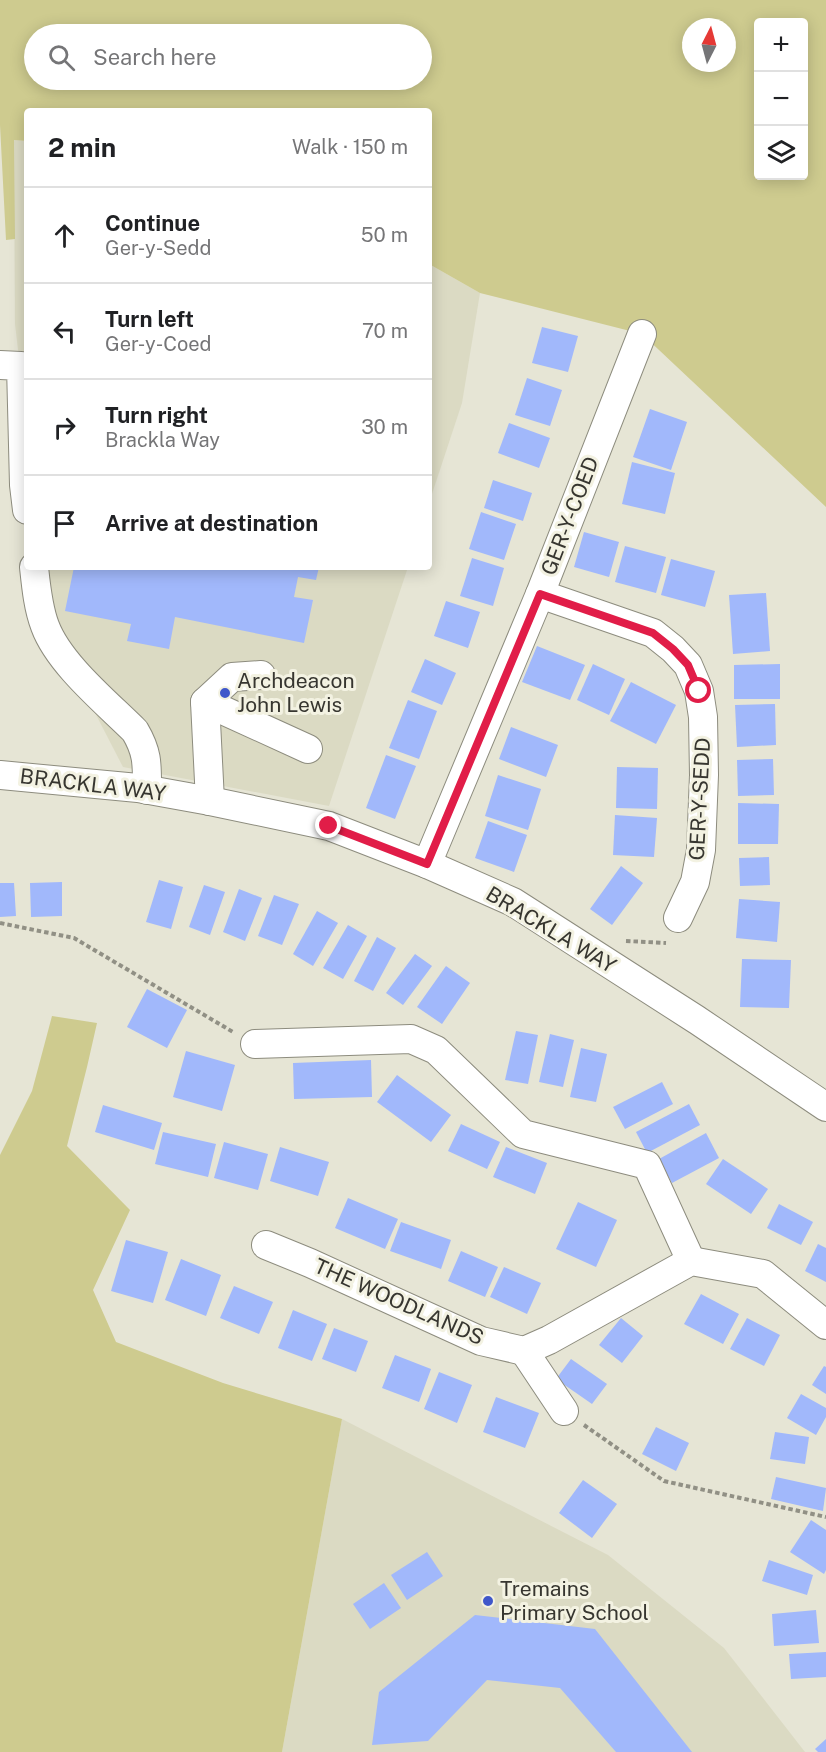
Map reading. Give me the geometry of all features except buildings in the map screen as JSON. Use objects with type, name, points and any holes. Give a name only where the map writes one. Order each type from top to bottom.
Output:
[{"type":"street","name":"GER-Y-COED","points":[[427,864],[540,594],[642,334]]},
{"type":"street","points":[[10,365],[24,485]]},
{"type":"street","points":[[34,570],[45,627],[66,662],[135,731],[142,743],[147,756],[147,790]]},
{"type":"street","name":"GER-Y-SEDD","points":[[540,594],[653,633],[688,665],[699,691],[703,717],[704,775],[701,850],[694,882],[679,916]]},
{"type":"street","points":[[205,702],[232,677],[261,675]]},
{"type":"street","points":[[205,702],[308,749]]},
{"type":"street","points":[[205,702],[210,801]]},
{"type":"street","name":"BRACKLA WAY","points":[[0,775],[147,790],[210,801],[329,826],[427,864],[513,902],[697,1020],[826,1107]]},
{"type":"street","points":[[255,1044],[411,1039],[436,1050],[523,1134],[647,1165],[691,1261]]},
{"type":"street","name":"THE WOODLANDS","points":[[266,1245],[481,1341],[524,1351]]},
{"type":"street","points":[[564,1411],[524,1351],[549,1340],[691,1261],[763,1274],[826,1325]]},
{"type":"path","points":[[623,941],[667,943],[679,916]]},
{"type":"path","points":[[0,923],[74,938],[255,1044]]},
{"type":"path","points":[[564,1411],[664,1481],[826,1516]]},
{"type":"shaded area","points":[[0,0],[826,0],[826,507],[642,334],[480,293],[432,266],[432,108],[24,108],[24,141],[14,140],[15,239],[6,240],[0,125]]},
{"type":"shaded area","points":[[14,140],[24,141],[24,401],[15,324]]},
{"type":"shaded area","points":[[432,266],[480,293],[462,403],[432,494]]},
{"type":"shaded area","name":"Archdeacon John Lewis","points":[[41,570],[407,570],[329,806],[123,767],[46,618]]},
{"type":"shaded area","points":[[52,1016],[97,1023],[67,1146],[130,1210],[93,1290],[116,1342],[223,1383],[342,1419],[282,1752],[0,1752],[0,1155],[32,1091]]},
{"type":"shaded area","name":"Tremains Primary School","points":[[342,1419],[608,1555],[724,1648],[805,1752],[282,1752]]},
{"type":"place","name":"Archdeacon John Lewis","points":[[225,693]]},
{"type":"place","name":"Tremains Primary School","points":[[488,1601]]},
{"type":"route","points":[[329,826],[427,864],[540,594],[653,633],[688,665],[699,691]]}]
